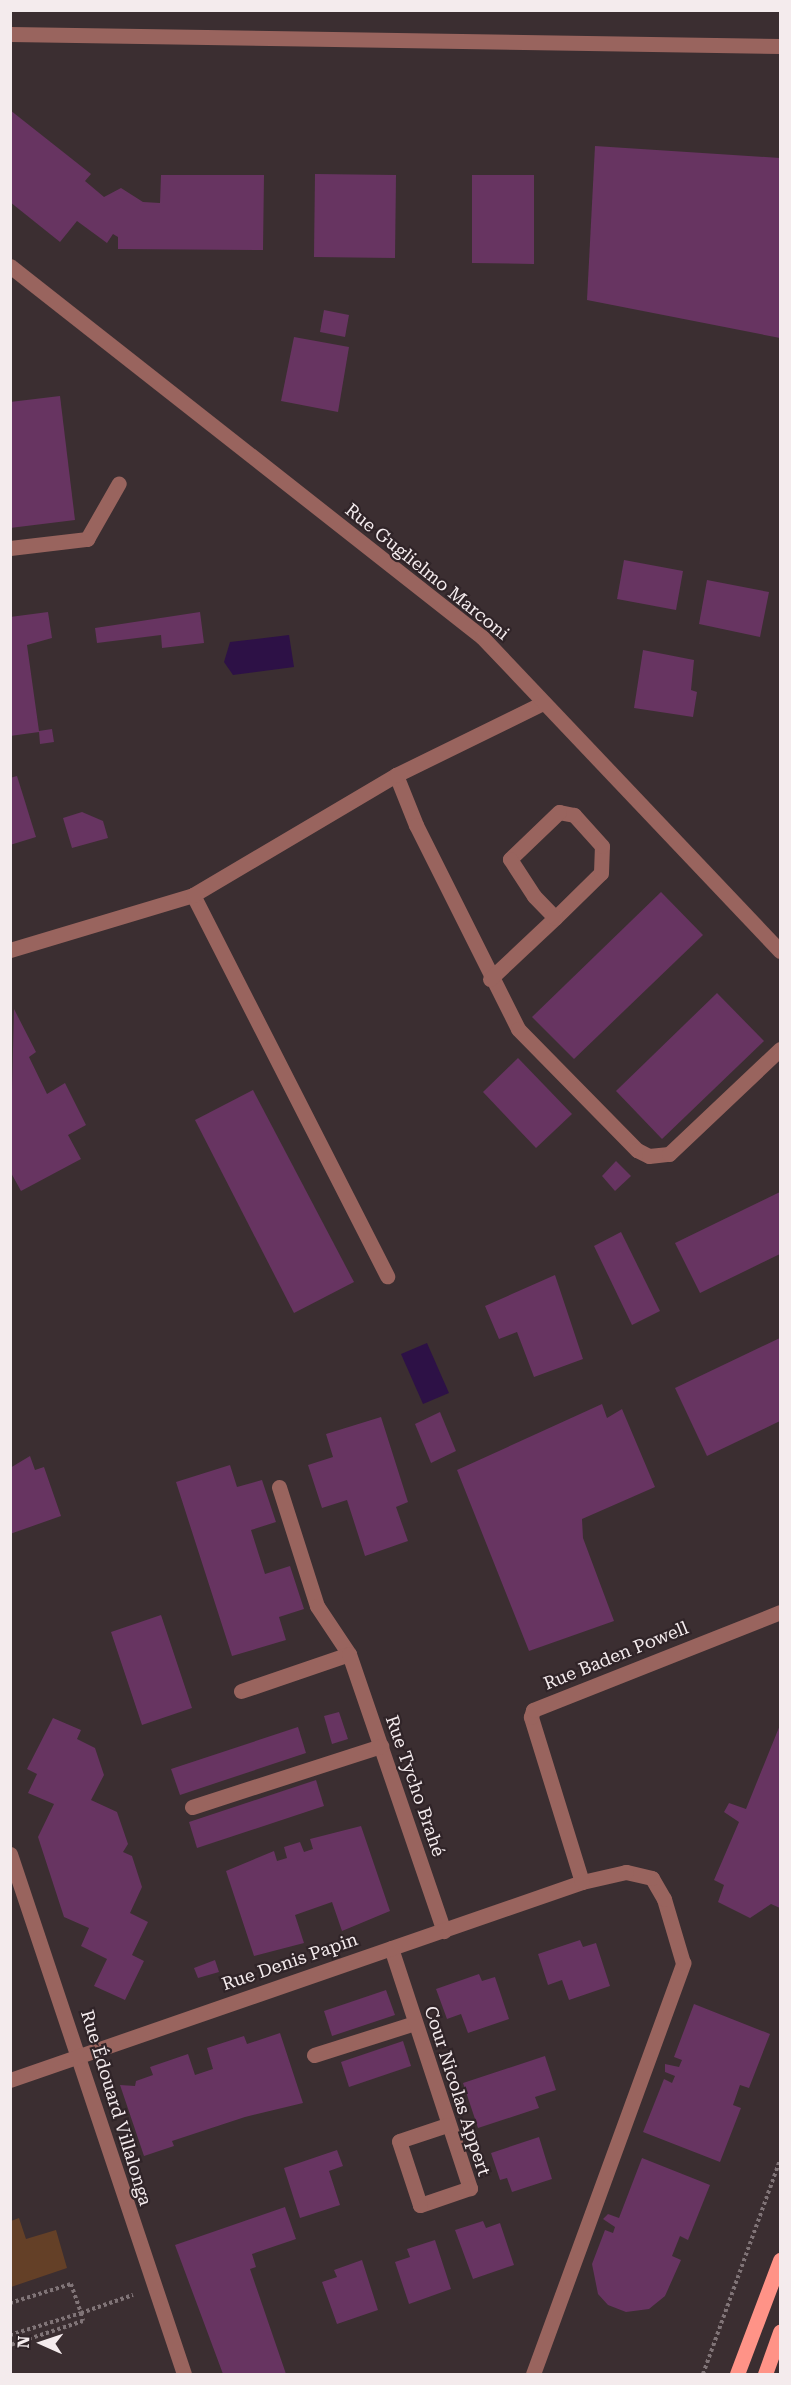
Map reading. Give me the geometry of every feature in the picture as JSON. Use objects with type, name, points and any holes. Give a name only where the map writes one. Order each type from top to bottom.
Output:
[{"type":"main road","points":[[737,2374],[780,2260]]},
{"type":"main road","points":[[765,2374],[780,2332]]},
{"type":"street","points":[[10,34],[780,46]]},
{"type":"street","name":"Rue Guglielmo Marconi","points":[[10,266],[482,637],[780,951]]},
{"type":"street","points":[[10,548],[87,539],[119,483]]},
{"type":"street","points":[[10,950],[193,895],[396,775],[543,703]]},
{"type":"street","points":[[396,775],[490,979],[518,1029],[637,1150],[649,1156],[669,1154],[780,1049]]},
{"type":"street","points":[[490,979],[555,918],[601,873],[602,846],[574,815],[559,812],[510,859],[534,896],[555,918]]},
{"type":"street","points":[[193,895],[387,1276]]},
{"type":"street","name":"Rue Tycho Brahé","points":[[279,1487],[317,1606],[349,1654],[444,1931]]},
{"type":"street","name":"Rue Baden Powell","points":[[582,1882],[531,1718],[533,1710],[780,1612]]},
{"type":"street","points":[[241,1691],[349,1654]]},
{"type":"street","points":[[192,1807],[381,1746]]},
{"type":"street","name":"Rue Édouard Villalonga","points":[[10,1854],[184,2374]]},
{"type":"street","name":"Rue Denis Papin","points":[[10,2080],[582,1882],[626,1872],[652,1878],[664,1899],[683,1963],[533,2374]]},
{"type":"street","name":"Cour Nicolas Appert","points":[[390,1948],[470,2188],[420,2205],[399,2141],[447,2125]]},
{"type":"street","points":[[314,2055],[416,2023]]},
{"type":"path","points":[[703,2374],[780,2160]]},
{"type":"path","points":[[10,2303],[71,2284],[83,2321],[10,2345]]},
{"type":"path","points":[[10,2335],[154,2288]]},
{"type":"shaded area","points":[[289,635],[294,667],[233,675],[224,662],[230,642]]},
{"type":"shaded area","points":[[427,1343],[449,1393],[423,1404],[401,1354]]},
{"type":"shaded area","points":[[19,2218],[26,2239],[56,2230],[67,2268],[11,2287],[11,2221]]},
{"type":"building","points":[[10,110],[91,174],[85,181],[104,197],[121,188],[143,202],[160,203],[161,175],[264,175],[263,250],[118,249],[118,237],[113,234],[107,243],[77,221],[60,242],[10,202]]},
{"type":"building","points":[[595,146],[780,158],[780,338],[587,300]]},
{"type":"building","points":[[315,174],[396,175],[395,258],[314,257]]},
{"type":"building","points":[[472,175],[534,175],[534,264],[472,263]]},
{"type":"building","points":[[324,310],[349,315],[345,337],[320,332]]},
{"type":"building","points":[[294,337],[349,347],[338,412],[281,401]]},
{"type":"building","points":[[60,396],[75,520],[10,528],[10,402]]},
{"type":"building","points":[[624,560],[683,571],[676,610],[617,599]]},
{"type":"building","points":[[707,580],[769,592],[760,637],[699,624]]},
{"type":"building","points":[[48,612],[52,638],[27,645],[39,731],[52,729],[54,742],[40,744],[39,732],[10,736],[10,617]]},
{"type":"building","points":[[200,612],[204,643],[162,648],[161,635],[97,643],[95,628]]},
{"type":"building","points":[[643,650],[694,660],[691,690],[697,692],[693,717],[634,708]]},
{"type":"building","points":[[17,776],[36,837],[10,845],[10,778]]},
{"type":"building","points":[[82,812],[103,821],[108,838],[72,848],[63,818]]},
{"type":"building","points":[[661,892],[703,935],[574,1059],[532,1017]]},
{"type":"building","points":[[717,993],[764,1041],[662,1139],[616,1091]]},
{"type":"building","points":[[14,1009],[36,1052],[29,1057],[47,1094],[65,1083],[86,1125],[68,1135],[81,1159],[21,1191],[10,1171]]},
{"type":"building","points":[[518,1058],[572,1114],[536,1148],[483,1092]]},
{"type":"building","points":[[253,1090],[354,1282],[294,1313],[195,1120]]},
{"type":"building","points":[[616,1161],[631,1176],[615,1191],[602,1176]]},
{"type":"building","points":[[780,1192],[780,1254],[700,1293],[675,1243]]},
{"type":"building","points":[[621,1232],[660,1311],[632,1325],[594,1246]]},
{"type":"building","points":[[555,1275],[583,1359],[534,1377],[517,1332],[499,1339],[485,1306]]},
{"type":"building","points":[[780,1338],[780,1421],[707,1456],[675,1388]]},
{"type":"building","points":[[602,1404],[607,1418],[622,1409],[655,1487],[582,1519],[583,1538],[614,1621],[529,1651],[457,1470]]},
{"type":"building","points":[[440,1412],[456,1451],[431,1463],[415,1424]]},
{"type":"building","points":[[381,1417],[408,1502],[396,1507],[408,1541],[365,1556],[347,1500],[322,1508],[308,1465],[333,1457],[326,1434]]},
{"type":"building","points":[[30,1456],[35,1470],[44,1467],[61,1516],[10,1534],[10,1468]]},
{"type":"building","points":[[230,1465],[237,1487],[262,1480],[276,1522],[251,1530],[265,1574],[290,1566],[304,1609],[279,1617],[286,1640],[232,1656],[176,1482]]},
{"type":"building","points":[[161,1615],[192,1708],[142,1725],[111,1632]]},
{"type":"building","points":[[339,1712],[348,1739],[332,1744],[324,1716]]},
{"type":"building","points":[[53,1718],[81,1730],[77,1739],[95,1748],[104,1775],[91,1800],[117,1812],[128,1844],[123,1852],[132,1856],[142,1887],[130,1913],[148,1922],[132,1955],[144,1961],[125,2000],[94,1986],[107,1959],[81,1946],[89,1928],[64,1917],[38,1837],[54,1804],[28,1793],[37,1774],[27,1769]]},
{"type":"building","points":[[780,1725],[780,1908],[771,1904],[750,1918],[718,1902],[724,1885],[714,1880],[739,1822],[724,1812],[729,1803],[746,1809]]},
{"type":"building","points":[[298,1727],[306,1753],[180,1795],[171,1769]]},
{"type":"building","points":[[316,1780],[324,1806],[197,1848],[189,1822]]},
{"type":"building","points":[[361,1826],[390,1911],[342,1931],[332,1902],[295,1915],[304,1943],[254,1956],[226,1871],[274,1851],[277,1861],[287,1858],[284,1847],[300,1842],[304,1852],[313,1849],[310,1839]]},
{"type":"building","points":[[580,1940],[583,1947],[596,1943],[610,1986],[569,2000],[562,1980],[548,1985],[538,1954]]},
{"type":"building","points":[[215,1960],[219,1972],[198,1978],[194,1968]]},
{"type":"building","points":[[479,1974],[482,1981],[495,1977],[509,2019],[468,2033],[461,2014],[447,2019],[436,1989]]},
{"type":"building","points":[[386,1990],[395,2015],[332,2036],[324,2011]]},
{"type":"building","points":[[694,2004],[770,2034],[749,2088],[740,2085],[733,2105],[741,2108],[720,2162],[643,2132],[664,2079],[672,2083],[675,2076],[665,2072],[665,2064],[679,2067],[682,2060],[674,2057]]},
{"type":"building","points":[[280,2033],[303,2103],[245,2117],[172,2141],[174,2146],[144,2156],[120,2085],[135,2086],[136,2081],[153,2075],[150,2067],[188,2054],[195,2075],[213,2069],[207,2048],[244,2036],[247,2044]]},
{"type":"building","points":[[403,2041],[411,2066],[349,2087],[341,2062]]},
{"type":"building","points":[[545,2056],[556,2090],[535,2097],[539,2108],[478,2128],[463,2083]]},
{"type":"building","points":[[539,2137],[552,2179],[512,2192],[507,2178],[500,2180],[491,2153]]},
{"type":"building","points":[[337,2150],[343,2166],[329,2171],[340,2205],[300,2218],[284,2168]]},
{"type":"building","points":[[642,2158],[710,2185],[688,2240],[680,2236],[672,2256],[681,2260],[665,2296],[649,2309],[626,2312],[608,2305],[598,2294],[592,2264],[605,2230],[613,2233],[615,2227],[603,2219],[608,2214],[619,2218]]},
{"type":"building","points":[[285,2207],[296,2239],[252,2254],[256,2267],[250,2269],[286,2374],[223,2374],[175,2245]]},
{"type":"building","points":[[483,2221],[486,2228],[500,2223],[514,2265],[473,2279],[455,2230]]},
{"type":"building","points":[[435,2240],[451,2289],[409,2304],[395,2262],[410,2257],[407,2249]]},
{"type":"building","points":[[362,2260],[378,2310],[337,2324],[322,2282],[337,2277],[334,2270]]}]
